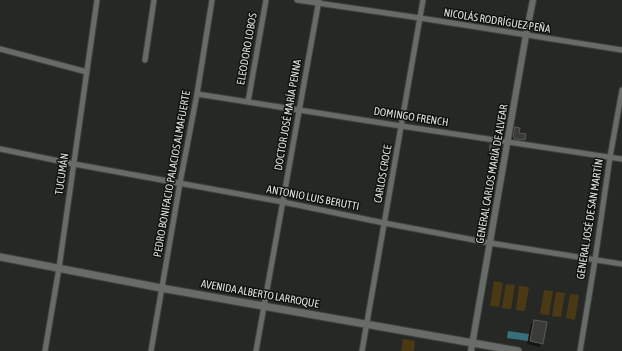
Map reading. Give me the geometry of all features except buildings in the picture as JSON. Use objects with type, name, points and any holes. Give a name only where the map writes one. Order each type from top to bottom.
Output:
[{"type":"main road","name":"AVENIDA ALBERTO LARROQUE","points":[[0,257],[161,288],[518,351]]},
{"type":"street","name":"TUCUMÁN","points":[[45,351],[60,268],[97,0]]},
{"type":"street","points":[[145,60],[154,0]]},
{"type":"street","name":"PEDRO BONIFACIO PALACIOS ALMAFUERTE","points":[[151,351],[212,0]]},
{"type":"street","name":"ELEODORO LOBOS","points":[[248,102],[266,0]]},
{"type":"street","name":"NICOLÁS RODRÍGUEZ PEÑA","points":[[297,0],[318,2],[622,50]]},
{"type":"street","name":"CARLOS CROCE","points":[[362,351],[423,0]]},
{"type":"street","name":"GENERAL CARLOS MARÍA DE ALVEAR","points":[[471,351],[533,0]]},
{"type":"street","name":"DOCTOR JOSÉ MARÍA PENNA","points":[[256,351],[318,2]]},
{"type":"street","points":[[0,49],[87,72]]},
{"type":"street","name":"GENERAL JOSÉ DE SAN MARTÍN","points":[[580,351],[610,157],[622,90]]},
{"type":"street","name":"DOMINGO FRENCH","points":[[196,94],[622,159]]},
{"type":"street","name":"ANTONIO LUIS BERUTTI","points":[[0,149],[283,202],[490,243],[622,264]]},
{"type":"shaded area","points":[[494,281],[503,283],[499,307],[490,306]]},
{"type":"shaded area","points":[[506,284],[515,285],[511,309],[502,308]]},
{"type":"shaded area","points":[[519,286],[529,287],[525,311],[516,310]]},
{"type":"shaded area","points":[[544,290],[553,291],[549,315],[540,314]]},
{"type":"shaded area","points":[[556,292],[565,293],[561,317],[552,316]]},
{"type":"shaded area","points":[[570,294],[579,295],[575,320],[566,318]]},
{"type":"shaded area","points":[[403,339],[415,341],[414,351],[401,351]]},
{"type":"water","points":[[508,331],[529,334],[528,341],[507,338]]}]
